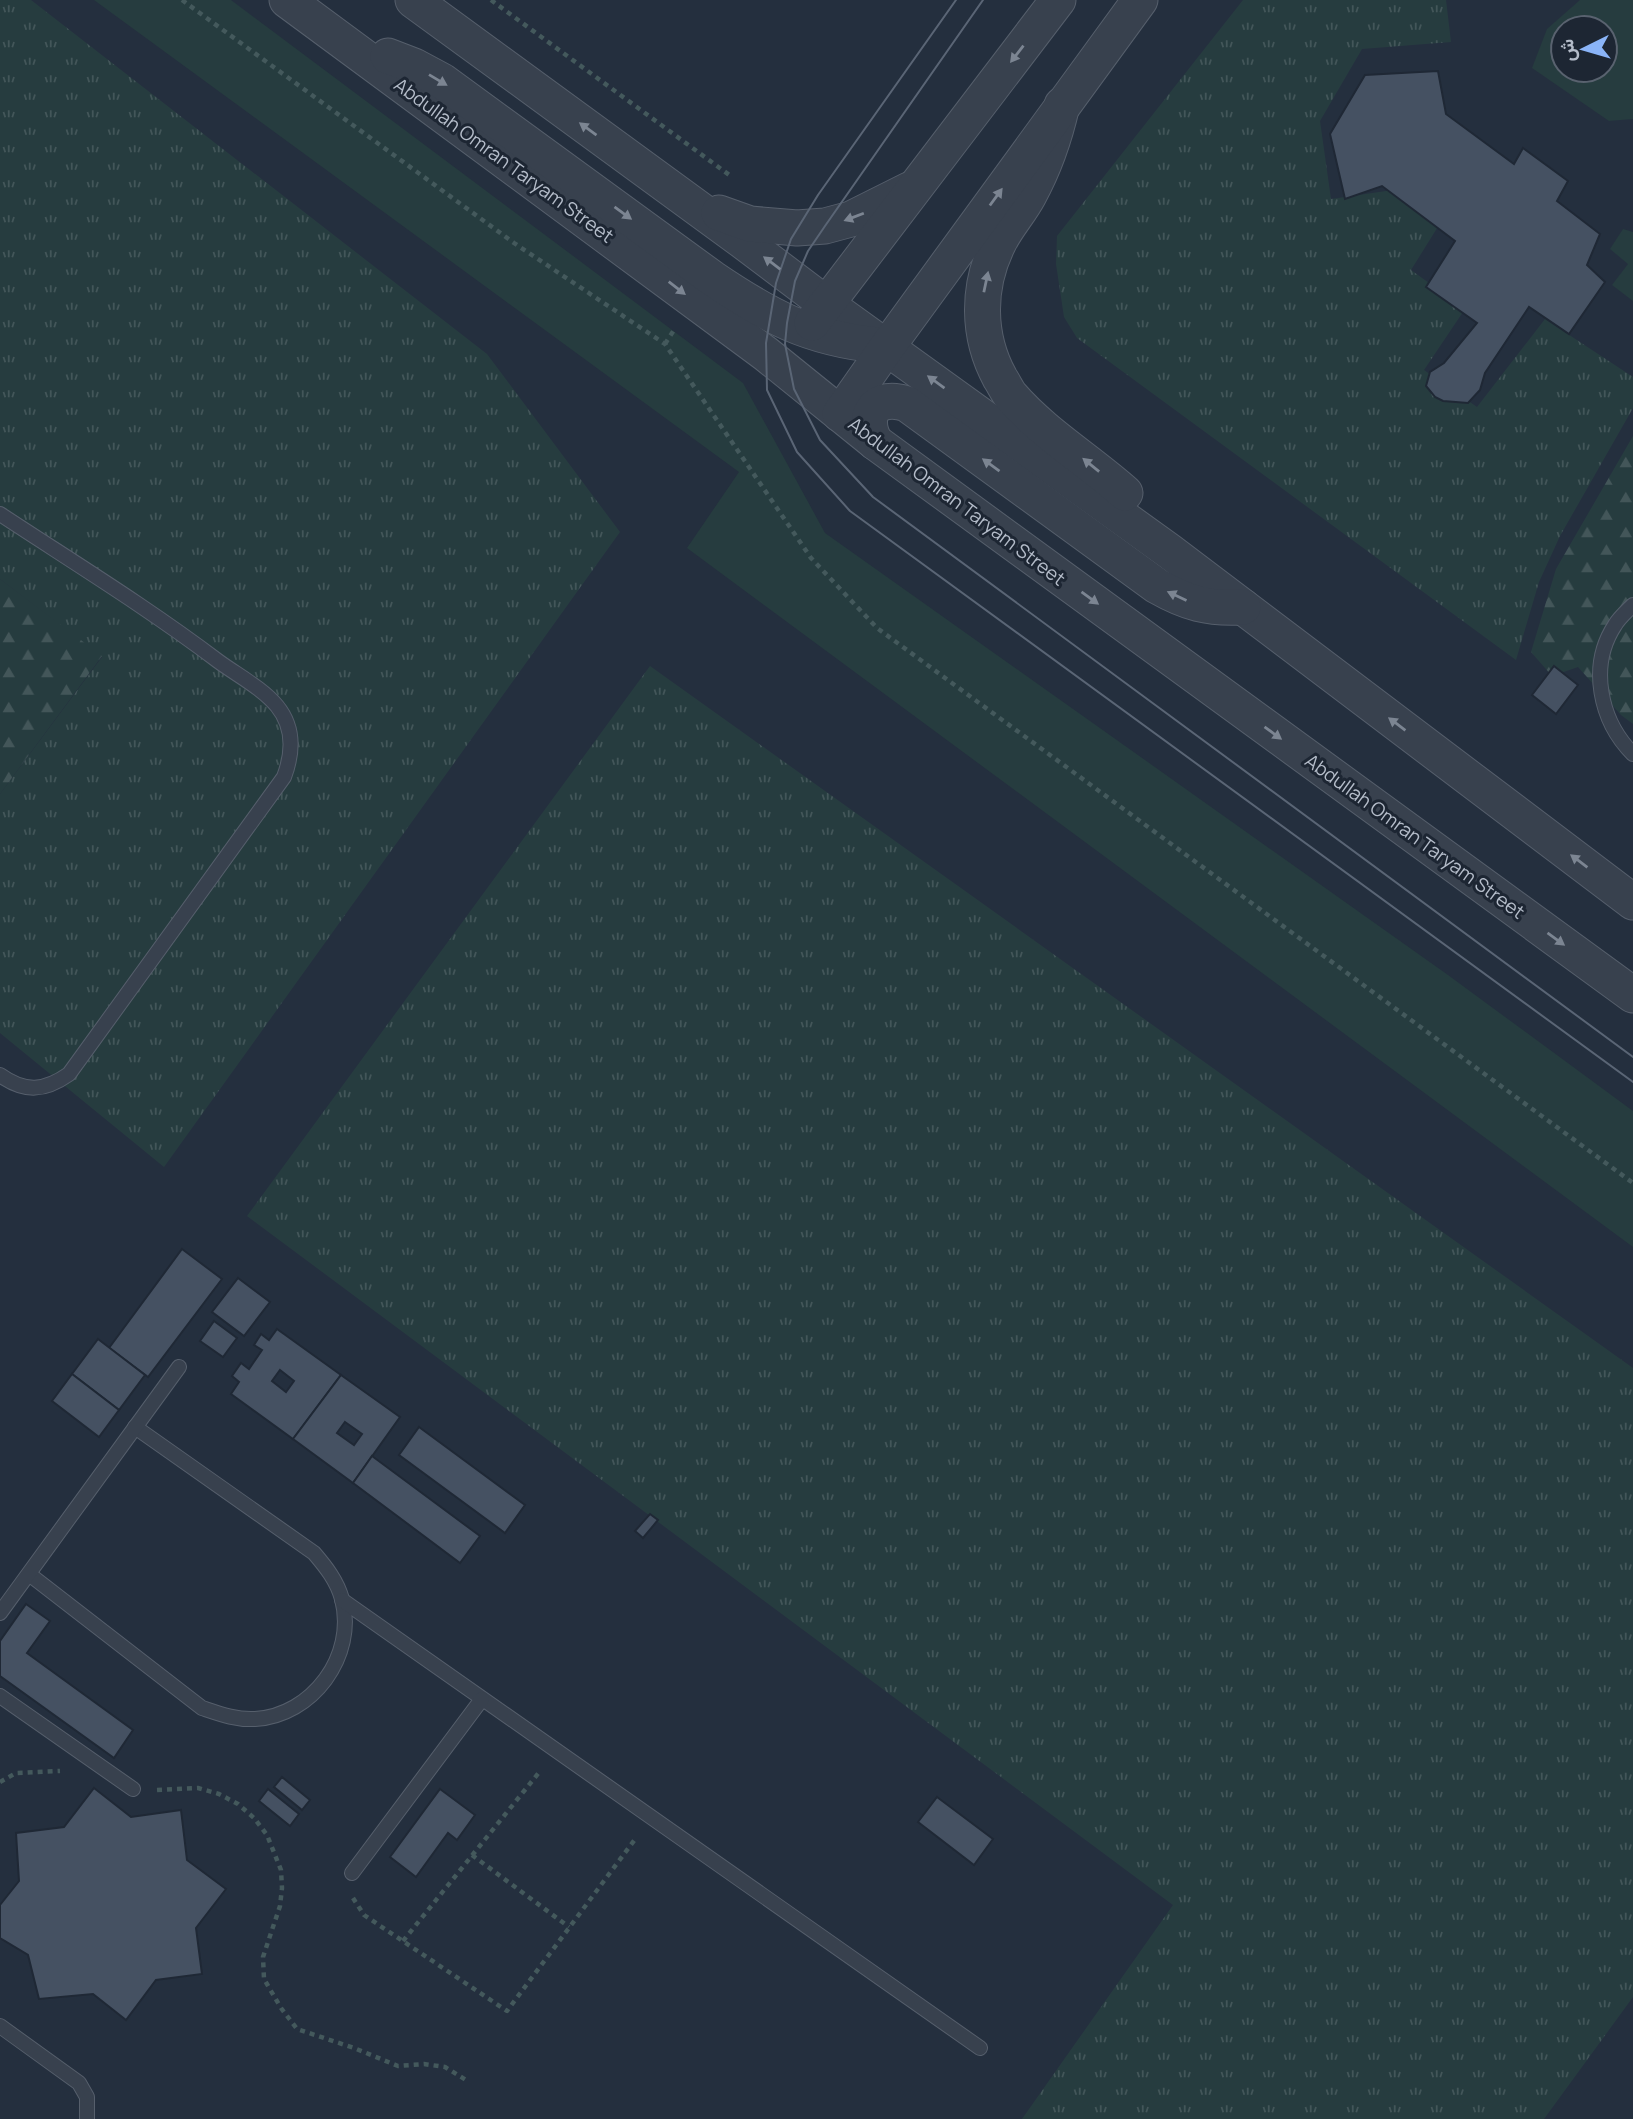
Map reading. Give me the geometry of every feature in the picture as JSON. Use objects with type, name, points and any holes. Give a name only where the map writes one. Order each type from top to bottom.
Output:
[{"type":"street","name":"Abdullah Omran Taryam Street","points":[[287,0],[781,365],[875,442],[1633,995]]},
{"type":"street","points":[[413,0],[740,239],[816,317]]},
{"type":"street","points":[[781,365],[1058,0]]},
{"type":"street","points":[[841,414],[887,346],[1140,0]]},
{"type":"street","points":[[352,48],[394,58],[442,81],[712,278],[770,315],[816,317],[887,346],[1169,551],[1633,902]]},
{"type":"street","points":[[1062,104],[1055,136],[1043,167],[1029,196],[998,243],[984,281],[982,321],[990,360],[1009,394],[1037,421],[1136,503],[1169,551]]},
{"type":"street","points":[[689,202],[750,224],[797,228],[825,226],[851,219],[915,187]]},
{"type":"street","points":[[875,442],[868,428],[870,414],[880,403],[894,400],[908,404],[1157,586],[1197,605],[1243,607]]},
{"type":"lane","points":[[0,514],[180,632],[264,695],[278,707],[287,723],[292,741],[290,760],[284,777],[69,1074],[40,1088],[23,1087],[0,1075]]},
{"type":"lane","points":[[1633,605],[1615,625],[1604,648],[1600,673],[1601,698],[1609,722],[1622,743],[1633,754]]},
{"type":"lane","points":[[0,1614],[179,1367]]},
{"type":"lane","points":[[29,1574],[202,1708],[228,1718],[256,1719],[283,1713],[307,1700],[327,1680],[339,1656],[345,1628],[342,1600],[331,1574],[314,1553],[135,1427]]},
{"type":"lane","points":[[342,1600],[980,2048]]},
{"type":"lane","points":[[0,1696],[133,1789]]},
{"type":"lane","points":[[352,1873],[482,1699]]},
{"type":"lane","points":[[0,2026],[79,2083],[87,2097],[87,2119]]},
{"type":"path","points":[[182,0],[513,243],[665,344],[811,558],[877,628],[1633,1183]]},
{"type":"path","points":[[491,0],[733,178]]},
{"type":"path","points":[[403,1941],[556,1751]]},
{"type":"path","points":[[0,1782],[16,1773],[70,1770],[89,1759]]},
{"type":"path","points":[[133,1789],[198,1788],[219,1794],[238,1804],[254,1818],[267,1835],[276,1852],[282,1888],[280,1906],[263,1957],[264,1979],[296,2029],[398,2066],[424,2064],[445,2067],[466,2080]]},
{"type":"path","points":[[352,1873],[350,1888],[354,1903],[364,1915],[507,2011],[651,1817]]},
{"type":"path","points":[[472,1855],[569,1927]]},
{"type":"green space","points":[[0,0],[31,0],[487,354],[620,532],[164,1167],[0,1033],[0,794],[102,657],[0,579]]},
{"type":"green space","points":[[94,0],[231,0],[743,383],[825,533],[1448,975],[1633,1111],[1633,1247],[687,548],[739,472]]},
{"type":"green space","points":[[1243,0],[1446,0],[1451,42],[1362,49],[1320,121],[1331,199],[1393,190],[1439,225],[1411,270],[1465,309],[1424,370],[1477,407],[1545,319],[1633,377],[1633,408],[1560,536],[1539,582],[1516,660],[1077,338],[1064,317],[1056,264],[1057,236]]},
{"type":"green space","points":[[1580,0],[1633,0],[1633,119],[1609,121],[1555,84],[1619,84],[1619,14],[1564,14]]},
{"type":"green space","points":[[1549,27],[1549,80],[1532,68],[1547,29]]},
{"type":"green space","points":[[1623,229],[1633,232],[1633,301],[1612,285],[1628,264],[1610,249]]},
{"type":"green space","points":[[1633,436],[1633,724],[1621,715],[1578,667],[1552,676],[1531,652],[1556,569]]},
{"type":"green space","points":[[0,579],[102,656],[0,794]]},
{"type":"green space","points":[[650,666],[1633,1368],[1633,1997],[1544,2119],[1022,2119],[1173,1905],[247,1216]]},
{"type":"building","points":[[1438,71],[1446,114],[1514,164],[1523,148],[1568,181],[1557,201],[1600,234],[1587,265],[1605,282],[1569,334],[1529,307],[1485,373],[1480,390],[1468,403],[1443,401],[1435,397],[1426,386],[1430,372],[1444,363],[1477,323],[1426,287],[1455,241],[1382,186],[1345,199],[1330,134],[1365,75]]},
{"type":"building","points":[[1554,666],[1578,685],[1556,714],[1532,695]]},
{"type":"building","points":[[182,1249],[222,1279],[148,1377],[109,1348]]},
{"type":"building","points":[[238,1278],[270,1302],[244,1336],[212,1312]]},
{"type":"building","points":[[214,1321],[237,1338],[223,1357],[200,1341]]},
{"type":"building","points":[[277,1329],[341,1375],[293,1439],[231,1394],[239,1382],[232,1376],[241,1363],[249,1369],[262,1350],[254,1345],[261,1334],[269,1340]],"holes":[[[280,1370],[294,1381],[286,1392],[272,1381]]]},
{"type":"building","points":[[98,1339],[145,1375],[119,1410],[72,1374]]},
{"type":"building","points":[[72,1374],[119,1410],[99,1437],[52,1401]]},
{"type":"building","points":[[341,1375],[400,1417],[353,1483],[293,1439]],"holes":[[[345,1422],[362,1434],[354,1445],[337,1433]]]},
{"type":"building","points":[[419,1427],[525,1505],[505,1533],[399,1455]]},
{"type":"building","points":[[372,1456],[480,1536],[460,1563],[353,1483]]},
{"type":"building","points":[[650,1514],[658,1520],[643,1538],[635,1531]]},
{"type":"building","points":[[26,1604],[50,1621],[27,1653],[133,1730],[114,1758],[0,1676],[0,1641]]},
{"type":"building","points":[[282,1777],[310,1800],[302,1810],[274,1787]]},
{"type":"building","points":[[94,1788],[131,1817],[181,1810],[187,1860],[226,1889],[196,1928],[202,1974],[156,1980],[126,2020],[93,1994],[39,1999],[28,1955],[0,1938],[0,1905],[19,1881],[16,1833],[64,1827]]},
{"type":"building","points":[[268,1789],[299,1814],[290,1826],[259,1801]]},
{"type":"building","points":[[440,1789],[475,1815],[457,1840],[448,1833],[416,1877],[390,1857]]},
{"type":"building","points":[[937,1797],[993,1839],[974,1865],[918,1822]]},
{"type":"tram line","points":[[956,0],[818,195],[791,239],[776,283],[766,343],[767,390],[797,452],[850,511],[1633,1082]]},
{"type":"tram line","points":[[983,0],[808,251],[795,281],[785,344],[794,389],[820,440],[873,497],[1633,1057]]}]
